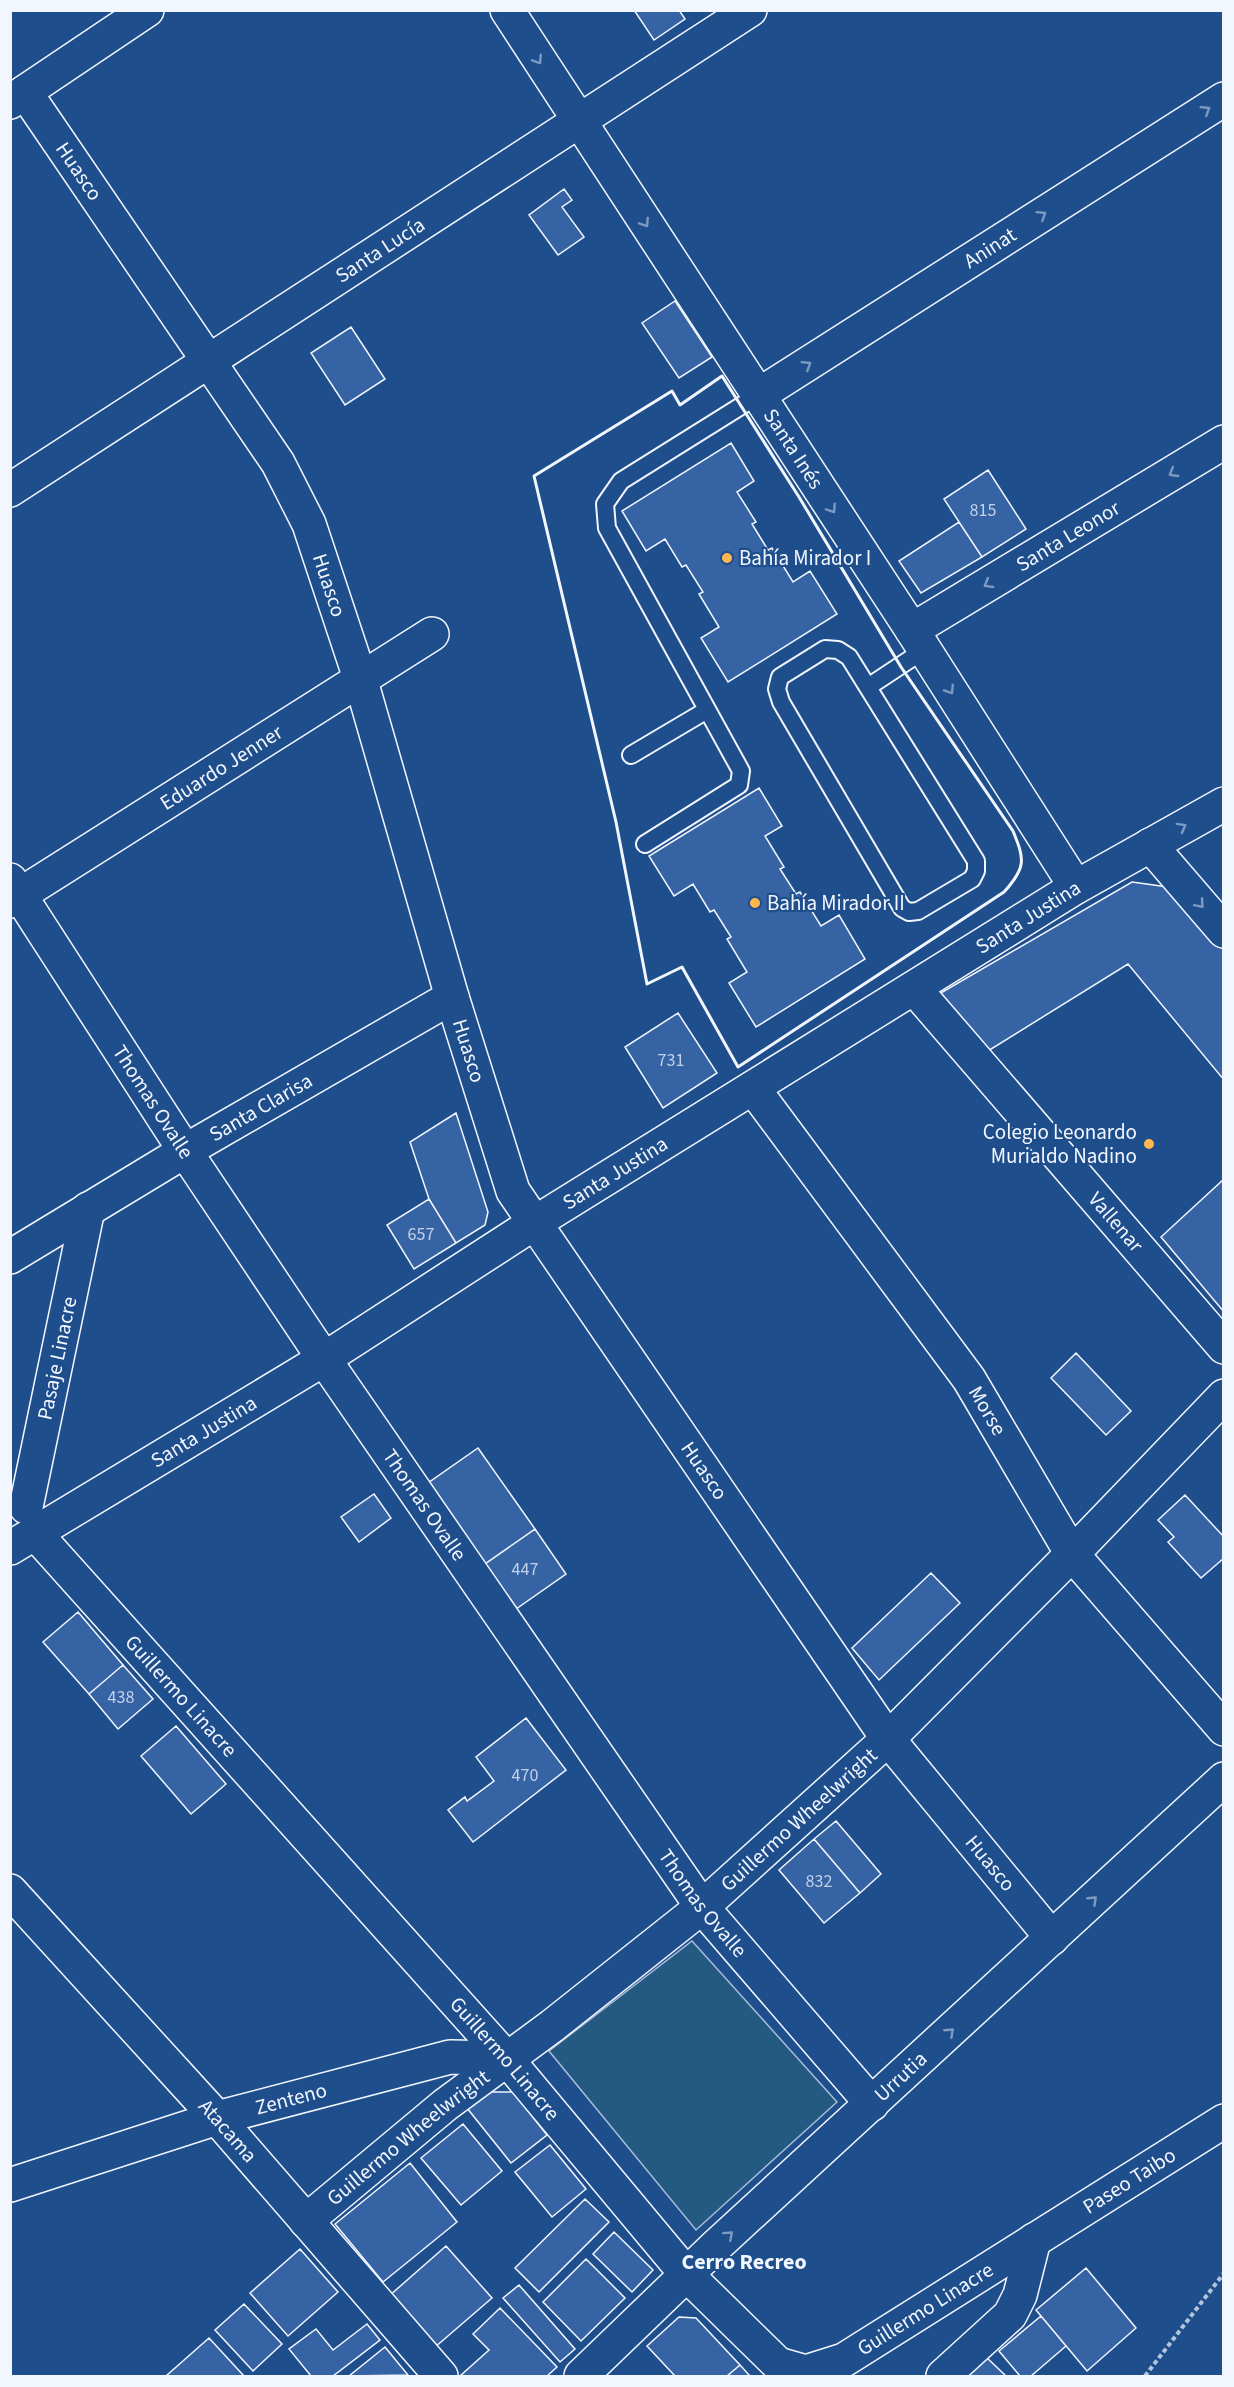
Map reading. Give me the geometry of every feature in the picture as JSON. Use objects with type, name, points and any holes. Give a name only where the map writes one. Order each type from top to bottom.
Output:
[{"type":"street","points":[[18,97],[147,10]]},
{"type":"street","name":"Santa Inés","points":[[507,10],[918,640],[1076,887]]},
{"type":"street","name":"Santa Lucía","points":[[10,490],[750,10]]},
{"type":"street","name":"Huasco","points":[[18,97],[278,463],[309,524],[361,681],[452,997],[513,1191],[888,1739],[1052,1938]]},
{"type":"street","name":"Aninat","points":[[757,396],[1224,99]]},
{"type":"street","name":"Santa Leonor","points":[[918,640],[1224,442]]},
{"type":"street","name":"Eduardo Jenner","points":[[14,892],[361,681],[432,634]]},
{"type":"street","name":"Santa Justina","points":[[24,1529],[324,1359],[536,1222],[1076,887],[1224,804]]},
{"type":"street","points":[[1150,845],[1224,931]]},
{"type":"street","name":"Thomas Ovalle","points":[[14,892],[324,1359],[702,1907],[872,2104]]},
{"type":"street","name":"Vallenar","points":[[914,988],[1224,1347]]},
{"type":"street","name":"Santa Clarisa","points":[[10,1257],[185,1151],[452,997]]},
{"type":"street","name":"Morse","points":[[753,1088],[969,1379],[1072,1554],[1224,1729]]},
{"type":"street","name":"Pasaje Linacre","points":[[24,1529],[88,1209]]},
{"type":"street","name":"Guillermo Wheelwright","points":[[306,2221],[506,2058],[552,2026],[702,1907],[888,1739],[1072,1554],[1224,1396]]},
{"type":"street","name":"Guillermo Linacre","points":[[24,1529],[506,2058],[687,2276],[778,2364],[807,2372],[844,2360],[1034,2240]]},
{"type":"street","name":"Urrutia","points":[[581,2376],[1224,1779]]},
{"type":"street","name":"Atacama","points":[[10,1891],[217,2118],[441,2376]]},
{"type":"street","name":"Zenteno","points":[[10,2185],[217,2118],[450,2057],[506,2058]]},
{"type":"street","name":"Paseo Taibo","points":[[1034,2240],[1224,2121]]},
{"type":"street","points":[[943,2376],[1010,2315],[1020,2295],[1034,2240]]},
{"type":"lane","points":[[645,844],[739,785],[741,771],[607,528],[605,504],[621,481],[757,396]]},
{"type":"lane","points":[[868,687],[918,640]]},
{"type":"lane","points":[[825,649],[838,650],[849,657],[868,687],[976,861],[976,871],[972,879],[918,911],[902,908],[781,702],[777,689],[780,677],[825,649]]},
{"type":"lane","points":[[631,755],[707,710]]},
{"type":"path","points":[[1145,2376],[1224,2273]]},
{"type":"shaded area","points":[[692,1941],[837,2102],[696,2230],[549,2051]]},
{"type":"building","points":[[634,10],[679,10],[685,19],[654,40]]},
{"type":"building","points":[[564,189],[572,200],[562,207],[584,237],[558,255],[529,215]]},
{"type":"building","points":[[675,301],[712,357],[679,378],[642,323]]},
{"type":"building","points":[[351,327],[385,379],[345,405],[311,353]]},
{"type":"building","name":"Bahía Mirador I","points":[[731,443],[754,481],[737,492],[756,522],[752,524],[768,550],[772,548],[793,582],[810,571],[837,614],[728,682],[701,638],[719,627],[699,594],[703,592],[686,565],[682,567],[665,539],[646,551],[622,511]]},
{"type":"building","points":[[988,470],[1026,529],[982,557],[944,499]]},
{"type":"building","points":[[959,522],[982,557],[921,593],[899,561]]},
{"type":"building","name":"Bahía Mirador II","points":[[759,788],[782,826],[765,836],[784,867],[780,869],[796,894],[800,892],[821,926],[839,915],[865,959],[756,1027],[729,983],[747,972],[727,939],[731,937],[714,910],[710,912],[693,884],[674,896],[649,856]]},
{"type":"building","points":[[1132,882],[1168,887],[1224,950],[1224,1080],[1128,964],[988,1051],[939,994]]},
{"type":"building","points":[[678,1013],[717,1073],[663,1108],[625,1047]]},
{"type":"building","points":[[456,1113],[488,1212],[485,1225],[456,1243],[429,1199],[410,1142]]},
{"type":"building","points":[[1224,1179],[1224,1312],[1161,1237]]},
{"type":"building","points":[[429,1199],[456,1243],[414,1269],[387,1225]]},
{"type":"building","points":[[1076,1353],[1131,1411],[1106,1435],[1051,1378]]},
{"type":"building","points":[[478,1448],[535,1529],[485,1564],[428,1483]]},
{"type":"building","points":[[374,1494],[391,1518],[359,1542],[341,1517]]},
{"type":"building","points":[[1185,1495],[1224,1537],[1224,1558],[1201,1578],[1168,1542],[1174,1537],[1158,1520]]},
{"type":"building","points":[[535,1529],[566,1574],[516,1609],[485,1564]]},
{"type":"building","points":[[931,1573],[960,1603],[879,1680],[852,1648]]},
{"type":"building","points":[[78,1612],[123,1665],[89,1694],[43,1642]]},
{"type":"building","points":[[123,1665],[153,1699],[118,1729],[89,1694]]},
{"type":"building","points":[[526,1718],[566,1770],[473,1842],[448,1810],[465,1797],[467,1801],[494,1781],[476,1757]]},
{"type":"building","points":[[176,1726],[226,1784],[191,1814],[141,1756]]},
{"type":"building","points":[[836,1821],[881,1874],[860,1893],[814,1839]]},
{"type":"building","points":[[814,1839],[860,1893],[824,1923],[779,1870]]},
{"type":"building","points":[[487,2092],[513,2092],[547,2135],[511,2163],[467,2108]]},
{"type":"building","points":[[463,2124],[502,2171],[461,2205],[421,2158]]},
{"type":"building","points":[[550,2145],[586,2189],[552,2217],[515,2172]]},
{"type":"building","points":[[410,2163],[457,2222],[383,2282],[335,2224]]},
{"type":"building","points":[[585,2199],[609,2222],[539,2292],[515,2268]]},
{"type":"building","points":[[614,2232],[653,2270],[632,2292],[593,2254]]},
{"type":"building","points":[[446,2246],[492,2298],[434,2348],[389,2296]]},
{"type":"building","points":[[300,2249],[338,2292],[288,2336],[250,2293]]},
{"type":"building","points":[[586,2259],[625,2298],[581,2341],[543,2302]]},
{"type":"building","points":[[1086,2268],[1136,2328],[1087,2371],[1036,2310]]},
{"type":"building","points":[[519,2285],[575,2349],[560,2362],[503,2298]]},
{"type":"building","points":[[244,2304],[282,2344],[253,2371],[215,2330]]},
{"type":"building","points":[[500,2308],[557,2367],[547,2376],[460,2376],[489,2350],[473,2334]]},
{"type":"building","points":[[1041,2316],[1066,2346],[1031,2376],[1020,2376],[999,2351]]},
{"type":"building","points":[[679,2317],[696,2318],[740,2365],[727,2376],[675,2376],[647,2346]]},
{"type":"building","points":[[367,2324],[380,2340],[333,2376],[311,2376],[289,2349],[316,2329],[333,2350]]},
{"type":"building","points":[[209,2338],[244,2376],[166,2376]]},
{"type":"building","points":[[385,2347],[408,2375],[349,2376]]},
{"type":"building","points":[[985,2356],[1006,2376],[964,2376]]},
{"type":"building","points":[[740,2365],[750,2376],[727,2376]]},
{"type":"wall","points":[[722,376],[799,497],[901,667],[1013,831],[1021,857],[1020,870],[1004,892],[738,1067],[682,967],[647,984],[616,822],[534,476],[672,391],[680,405],[722,376]]},
{"type":"place","name":"Bahía Mirador I","points":[[727,558]]},
{"type":"place","name":"Bahía Mirador II","points":[[755,903]]},
{"type":"place","name":"Colegio Leonardo Murialdo Nadino","points":[[1149,1144]]},
{"type":"district","name":"Cerro Recreo","points":[[744,2262]]}]
